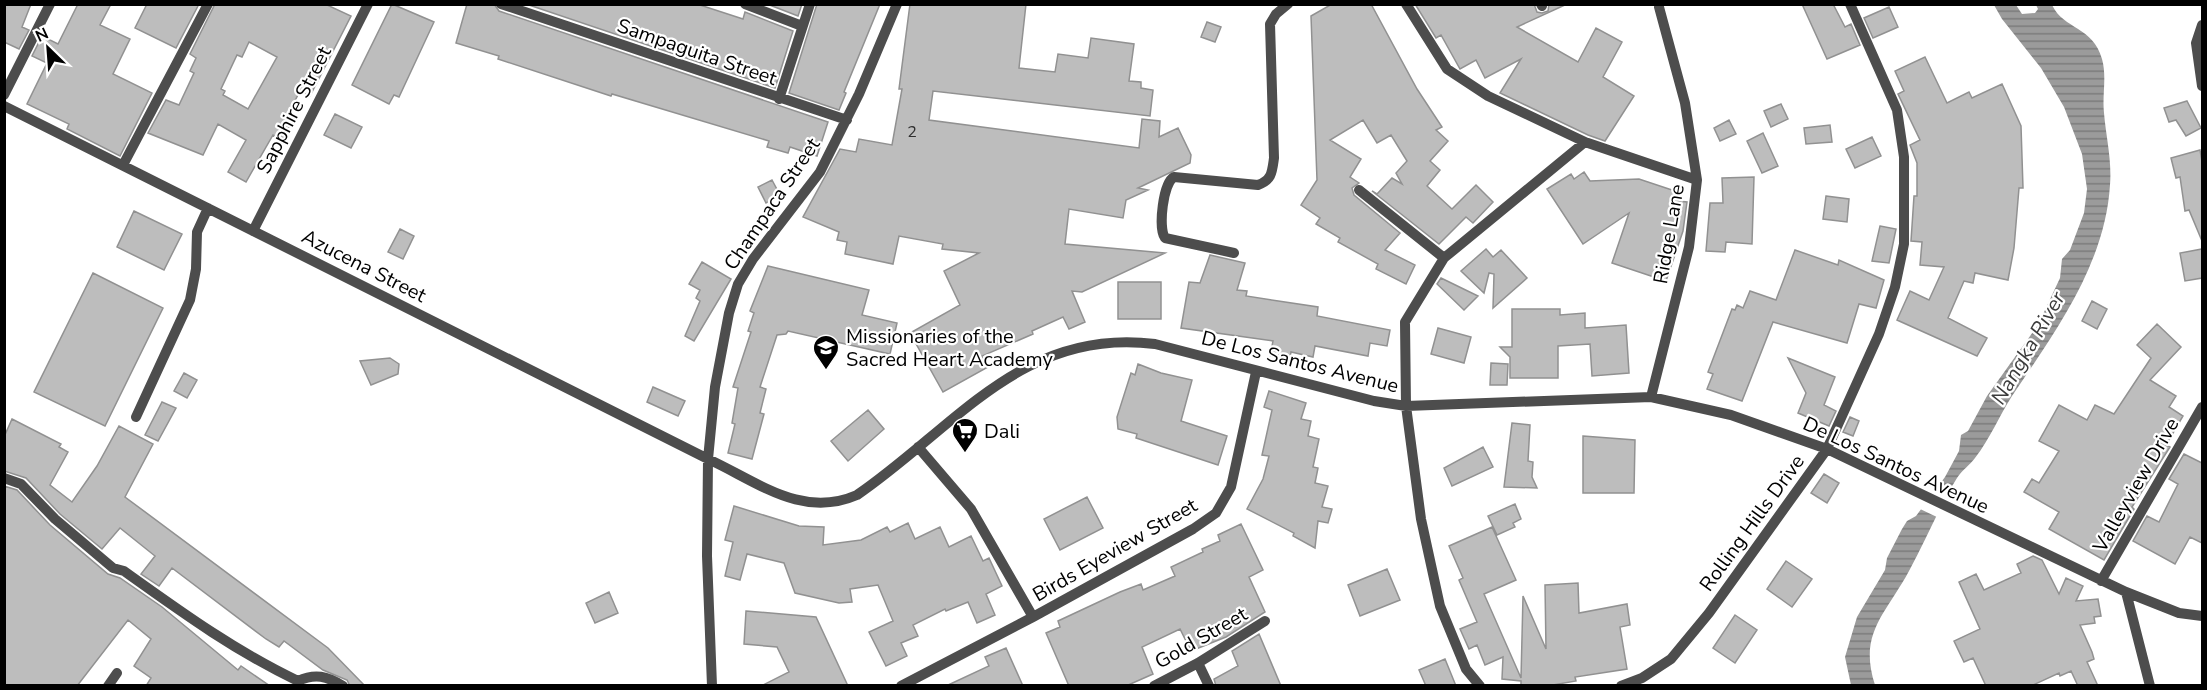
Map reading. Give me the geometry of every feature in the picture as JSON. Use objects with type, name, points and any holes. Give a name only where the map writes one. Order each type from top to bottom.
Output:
[{"type":"street","points":[[4,94],[50,4]]},
{"type":"street","points":[[123,165],[208,4]]},
{"type":"street","name":"Sapphire Street","points":[[253,231],[368,4]]},
{"type":"street","name":"Sampaguita Street","points":[[501,4],[847,120]]},
{"type":"street","points":[[745,4],[802,26]]},
{"type":"street","points":[[779,99],[810,4]]},
{"type":"street","name":"Champaca Street","points":[[712,686],[707,556],[708,459],[715,387],[729,313],[738,284],[753,259],[820,172],[847,120],[897,4]]},
{"type":"street","points":[[1234,253],[1165,238],[1161,228],[1167,185],[1174,177],[1258,185],[1268,182],[1272,175],[1274,158],[1270,24],[1276,14],[1288,4]]},
{"type":"street","points":[[1406,4],[1448,69],[1488,96],[1585,142],[1697,180]]},
{"type":"street","name":"Rolling Hills Drive","points":[[1621,686],[1642,678],[1671,660],[1691,637],[1827,450],[1879,334],[1895,287],[1905,225],[1904,157],[1897,110],[1850,4]]},
{"type":"street","name":"Ridge Lane","points":[[1651,397],[1689,247],[1697,180],[1685,103],[1659,7]]},
{"type":"street","points":[[2202,25],[2196,43],[2202,86]]},
{"type":"street","name":"Azucena Street","points":[[4,106],[708,459]]},
{"type":"street","points":[[1480,686],[1466,669],[1440,606],[1421,519],[1406,406],[1405,322],[1444,258],[1585,142]]},
{"type":"street","points":[[1359,190],[1444,258]]},
{"type":"street","points":[[136,417],[190,300],[196,269],[197,232],[208,208]]},
{"type":"street","name":"De Los Santos Avenue","points":[[708,459],[798,501],[820,505],[838,502],[857,495],[994,385],[1033,363],[1070,349],[1114,341],[1144,343],[1374,401],[1406,406],[1651,397],[1731,415],[1827,450],[2126,592],[2179,613],[2202,616]]},
{"type":"street","name":"Birds Eyeview Street","points":[[900,686],[1033,617],[1193,529],[1216,513],[1231,487],[1256,372]]},
{"type":"street","name":"Valleyview Drive","points":[[2101,581],[2202,407]]},
{"type":"street","points":[[918,447],[971,509],[1033,617]]},
{"type":"street","points":[[4,478],[21,484],[55,519],[113,568],[124,571],[233,646],[298,681],[311,675],[325,677],[343,686]]},
{"type":"street","points":[[2126,592],[2150,686]]},
{"type":"street","name":"Gold Street","points":[[1154,686],[1198,663],[1265,621]]},
{"type":"street","points":[[1198,663],[1209,686]]},
{"type":"street","points":[[108,686],[117,673]]},
{"type":"water","name":"Nangka River","points":[[1994,5],[2016,5],[2022,14],[2035,13],[2038,9],[2036,5],[2052,5],[2057,13],[2085,34],[2098,48],[2103,66],[2110,167],[2106,214],[2099,243],[2088,270],[2061,322],[2007,404],[1980,451],[1957,478],[1909,571],[1877,625],[1870,651],[1875,685],[1851,685],[1845,657],[1857,617],[1885,570],[1887,558],[1902,529],[1907,521],[1916,516],[1945,477],[1959,451],[1961,435],[1968,431],[1987,396],[2038,325],[2060,278],[2062,259],[2070,250],[2084,213],[2087,189],[2082,154],[2064,107],[2041,68],[2002,19]]},
{"type":"pier","points":[[1934,487],[1951,495],[1939,518],[1918,508]]},
{"type":"building","points":[[4,4],[31,4],[22,27],[29,30],[19,49],[4,42]]},
{"type":"building","points":[[78,4],[111,4],[100,25],[130,39],[113,74],[152,93],[120,156],[67,129],[69,124],[27,104],[47,63],[32,56],[42,36],[58,44]]},
{"type":"building","points":[[147,4],[199,4],[176,48],[135,28]]},
{"type":"building","points":[[215,4],[325,4],[351,16],[310,96],[300,91],[284,122],[290,125],[282,140],[273,135],[246,182],[228,172],[246,140],[218,124],[203,155],[148,133],[166,100],[179,105],[194,73],[190,71],[196,58],[190,54]],"holes":[[[249,42],[277,57],[248,109],[223,95],[225,91],[221,89],[237,55],[242,57]]]},
{"type":"building","points":[[392,4],[434,22],[399,97],[394,95],[389,104],[352,85]]},
{"type":"building","points":[[467,4],[494,4],[499,11],[828,122],[817,156],[790,147],[788,153],[767,147],[769,141],[612,94],[611,96],[456,43]]},
{"type":"building","points":[[526,4],[697,4],[743,19],[745,12],[793,31],[775,88]]},
{"type":"building","points":[[767,4],[802,4],[798,16]]},
{"type":"building","points":[[817,4],[880,4],[844,92],[846,93],[839,110],[789,93]]},
{"type":"building","points":[[910,4],[1026,4],[1019,68],[1055,72],[1058,54],[1088,58],[1091,38],[1134,44],[1129,81],[1141,82],[1141,88],[1153,90],[1150,116],[933,91],[929,120],[1139,148],[1142,119],[1160,121],[1159,137],[1178,128],[1191,155],[1190,163],[1138,188],[1148,190],[1126,200],[1123,218],[1069,209],[1065,244],[1165,253],[1082,292],[1072,291],[1085,322],[1069,329],[1063,317],[1032,331],[1033,334],[982,356],[988,367],[943,392],[910,333],[960,305],[944,271],[979,253],[942,249],[943,244],[899,236],[893,264],[845,254],[847,242],[837,240],[839,232],[803,217],[840,149],[856,152],[859,139],[892,145],[902,89],[899,89]]},
{"type":"building","points":[[1332,4],[1371,4],[1417,89],[1442,127],[1436,130],[1448,141],[1430,161],[1440,170],[1427,186],[1452,209],[1476,185],[1493,202],[1473,223],[1466,217],[1439,244],[1372,191],[1377,194],[1392,178],[1402,184],[1396,173],[1407,161],[1391,135],[1377,143],[1363,120],[1330,140],[1361,159],[1350,177],[1359,183],[1352,188],[1354,195],[1400,233],[1385,250],[1415,265],[1406,284],[1376,269],[1378,264],[1338,242],[1340,238],[1316,224],[1320,218],[1301,205],[1317,180],[1311,16]]},
{"type":"building","points":[[1415,4],[1534,4],[1537,12],[1542,13],[1548,11],[1549,4],[1567,4],[1517,27],[1578,62],[1596,28],[1622,42],[1603,77],[1634,96],[1605,141],[1588,135],[1500,93],[1521,59],[1485,78],[1476,60],[1460,69],[1441,35],[1436,38]]},
{"type":"building","points":[[1802,4],[1833,4],[1845,27],[1851,24],[1860,45],[1827,59]]},
{"type":"building","points":[[1889,7],[1898,27],[1873,38],[1864,18]]},
{"type":"building","points":[[1207,22],[1221,27],[1215,42],[1201,37]]},
{"type":"building","points":[[1925,57],[1947,103],[1969,92],[1972,98],[2002,84],[2021,126],[2023,188],[2019,188],[2014,248],[2008,280],[1975,273],[1973,283],[1964,281],[1948,318],[1987,338],[1977,356],[1897,320],[1910,291],[1929,300],[1944,267],[1920,265],[1922,242],[1911,241],[1914,196],[1917,196],[1917,163],[1910,145],[1920,140],[1898,94],[1904,91],[1895,71]]},
{"type":"building","points":[[2187,101],[2201,128],[2186,136],[2176,120],[2169,122],[2164,108]]},
{"type":"building","points":[[1781,104],[1788,119],[1771,127],[1764,111]]},
{"type":"building","points":[[335,114],[362,127],[351,148],[324,135]]},
{"type":"building","points":[[1729,120],[1736,134],[1720,141],[1714,128]]},
{"type":"building","points":[[1830,125],[1832,142],[1806,144],[1804,128]]},
{"type":"building","points":[[1763,133],[1778,166],[1762,173],[1747,141]]},
{"type":"building","points":[[1872,137],[1881,156],[1855,168],[1846,149]]},
{"type":"building","points":[[2200,150],[2202,241],[2189,210],[2185,211],[2180,177],[2176,178],[2171,158]]},
{"type":"building","points":[[1584,172],[1590,181],[1639,179],[1681,193],[1678,201],[1687,202],[1683,231],[1666,281],[1612,263],[1629,213],[1583,244],[1547,189],[1571,174],[1574,179]]},
{"type":"building","points":[[1754,177],[1752,244],[1726,242],[1725,252],[1706,251],[1710,203],[1723,203],[1722,178]]},
{"type":"building","points":[[772,180],[780,195],[766,203],[758,187]]},
{"type":"building","points":[[1826,196],[1849,199],[1847,222],[1823,219]]},
{"type":"building","points":[[134,211],[182,234],[164,270],[117,247]]},
{"type":"building","points":[[1880,226],[1896,229],[1889,263],[1872,261]]},
{"type":"building","points":[[400,229],[414,236],[403,259],[388,252]]},
{"type":"building","points":[[1486,249],[1493,257],[1501,250],[1527,278],[1493,308],[1494,274],[1489,273],[1484,293],[1461,271]]},
{"type":"building","points":[[2202,249],[2202,278],[2185,281],[2180,253]]},
{"type":"building","points":[[1795,250],[1838,265],[1839,260],[1884,280],[1876,308],[1859,304],[1847,343],[1773,322],[1742,401],[1707,389],[1713,374],[1708,372],[1732,309],[1735,310],[1737,305],[1743,308],[1750,291],[1776,300]]},
{"type":"building","points":[[1210,255],[1245,263],[1237,290],[1247,291],[1246,296],[1318,307],[1317,316],[1390,330],[1387,346],[1370,343],[1368,356],[1315,346],[1313,357],[1291,352],[1290,359],[1270,356],[1273,341],[1181,328],[1189,282],[1200,283]]},
{"type":"building","points":[[702,262],[731,279],[694,341],[685,336],[700,301],[696,298],[700,290],[689,284]]},
{"type":"building","points":[[768,266],[869,290],[862,315],[897,323],[890,354],[788,331],[786,334],[777,335],[760,387],[766,389],[760,413],[764,414],[752,459],[728,453],[735,424],[732,423],[738,388],[733,387],[751,332],[748,331],[754,313],[750,311]]},
{"type":"building","points":[[93,273],[163,308],[105,426],[34,392]]},
{"type":"building","points":[[1441,278],[1478,296],[1464,310],[1437,284]]},
{"type":"building","points":[[1118,282],[1161,282],[1161,319],[1118,319]]},
{"type":"building","points":[[2092,301],[2107,309],[2097,329],[2082,321]]},
{"type":"building","points":[[1512,309],[1560,309],[1560,315],[1585,313],[1585,328],[1626,325],[1629,373],[1592,376],[1590,344],[1558,346],[1558,378],[1510,378],[1510,357],[1500,347],[1512,347]]},
{"type":"building","points":[[2157,324],[2181,347],[2150,380],[2176,396],[2169,407],[2183,416],[2166,445],[2170,447],[2132,507],[2134,509],[2104,560],[2049,529],[2059,512],[2024,492],[2032,479],[2039,483],[2059,451],[2039,441],[2059,405],[2087,420],[2095,405],[2114,414],[2151,358],[2137,345]]},
{"type":"building","points":[[1438,328],[1471,337],[1464,363],[1431,354]]},
{"type":"building","points":[[390,358],[399,364],[398,374],[371,385],[360,361]]},
{"type":"building","points":[[1788,358],[1835,377],[1824,405],[1836,411],[1829,426],[1798,413],[1806,393]]},
{"type":"building","points":[[1491,363],[1508,364],[1507,385],[1490,385]]},
{"type":"building","points":[[1138,364],[1161,373],[1192,380],[1181,421],[1227,436],[1218,465],[1136,438],[1137,434],[1118,429],[1117,417],[1131,373],[1135,375]]},
{"type":"building","points":[[184,373],[197,380],[187,398],[174,391]]},
{"type":"building","points":[[653,387],[685,401],[678,416],[647,402]]},
{"type":"building","points":[[1269,391],[1306,403],[1301,419],[1311,421],[1308,436],[1319,439],[1313,467],[1318,468],[1315,483],[1328,486],[1322,507],[1332,509],[1328,523],[1318,521],[1315,548],[1293,536],[1294,533],[1247,509],[1263,479],[1269,456],[1262,455],[1272,410],[1264,407]]},
{"type":"building","points":[[162,402],[176,408],[158,441],[145,435]]},
{"type":"building","points":[[868,410],[884,429],[848,461],[831,441]]},
{"type":"building","points":[[1850,417],[1859,421],[1853,436],[1843,432]]},
{"type":"building","points":[[12,419],[61,444],[59,447],[68,452],[50,485],[72,502],[97,466],[119,426],[153,444],[125,497],[328,648],[365,686],[350,686],[347,680],[323,670],[284,641],[279,647],[172,568],[159,586],[141,574],[155,556],[120,528],[102,549],[60,514],[26,478],[4,471],[4,437]]},
{"type":"building","points":[[1512,423],[1530,425],[1528,461],[1533,462],[1532,477],[1537,488],[1504,487]]},
{"type":"building","points":[[1583,436],[1635,440],[1634,493],[1583,493]]},
{"type":"building","points":[[1483,447],[1493,467],[1452,486],[1444,468]]},
{"type":"building","points":[[2184,454],[2202,463],[2202,543],[2190,537],[2175,564],[2133,541],[2147,516],[2159,522],[2178,484],[2169,479]]},
{"type":"building","points":[[1824,474],[1839,483],[1827,503],[1811,493]]},
{"type":"building","points":[[4,486],[17,490],[50,525],[108,574],[120,578],[162,607],[238,670],[241,666],[270,686],[146,686],[151,678],[134,666],[151,639],[128,620],[77,686],[4,686]]},
{"type":"building","points":[[1087,497],[1103,528],[1060,550],[1044,519]]},
{"type":"building","points":[[1515,504],[1521,519],[1513,523],[1515,527],[1497,535],[1488,516]]},
{"type":"building","points":[[734,506],[799,526],[824,527],[823,545],[861,540],[887,527],[890,532],[908,523],[915,539],[940,527],[949,547],[971,536],[983,561],[989,558],[1002,586],[986,594],[995,615],[977,623],[968,602],[946,611],[945,609],[913,625],[918,636],[901,643],[907,656],[886,666],[869,632],[893,621],[878,585],[850,589],[852,602],[839,603],[795,593],[784,563],[747,554],[740,580],[725,576],[733,542],[725,540]]},
{"type":"building","points":[[1241,524],[1263,570],[1249,577],[1265,612],[1226,637],[1191,651],[1180,629],[1142,647],[1153,674],[1126,686],[1069,686],[1046,633],[1060,627],[1058,621],[1120,592],[1141,584],[1143,590],[1175,576],[1171,567],[1203,552],[1202,549],[1220,541],[1218,535]]},
{"type":"building","points":[[1492,527],[1516,580],[1484,594],[1521,678],[1523,596],[1546,649],[1545,585],[1578,583],[1579,613],[1627,604],[1630,625],[1620,627],[1627,669],[1575,677],[1576,681],[1547,686],[1521,686],[1521,681],[1502,679],[1503,657],[1485,665],[1477,645],[1469,649],[1460,629],[1477,622],[1459,580],[1463,578],[1449,546]]},
{"type":"building","points":[[2033,556],[2042,560],[2059,594],[2066,578],[2083,586],[2076,601],[2098,599],[2101,616],[2094,617],[2095,623],[2080,625],[2092,652],[2094,659],[2087,662],[2098,686],[2078,686],[2071,671],[2060,676],[2059,673],[2031,686],[1986,686],[1973,658],[1964,662],[1954,641],[1980,629],[1959,582],[1976,574],[1984,590],[2021,573],[2017,564]]},
{"type":"building","points":[[1786,561],[1812,579],[1792,607],[1767,589]]},
{"type":"building","points":[[1387,569],[1400,600],[1360,616],[1348,585]]},
{"type":"building","points":[[609,592],[618,613],[595,623],[586,603]]},
{"type":"building","points":[[746,611],[816,617],[848,686],[761,686],[789,672],[777,647],[744,644]]},
{"type":"building","points":[[1735,615],[1757,630],[1735,663],[1713,648]]},
{"type":"building","points":[[1259,634],[1281,686],[1216,686],[1214,679],[1238,666],[1232,651]]},
{"type":"building","points":[[1006,648],[1023,686],[946,686],[989,666],[985,657]]},
{"type":"building","points":[[1445,659],[1456,686],[1426,686],[1419,670]]},
{"type":"place","name":"Missionaries of the Sacred Heart Academy","points":[[826,371]]},
{"type":"place","name":"Dali","points":[[965,454]]}]
